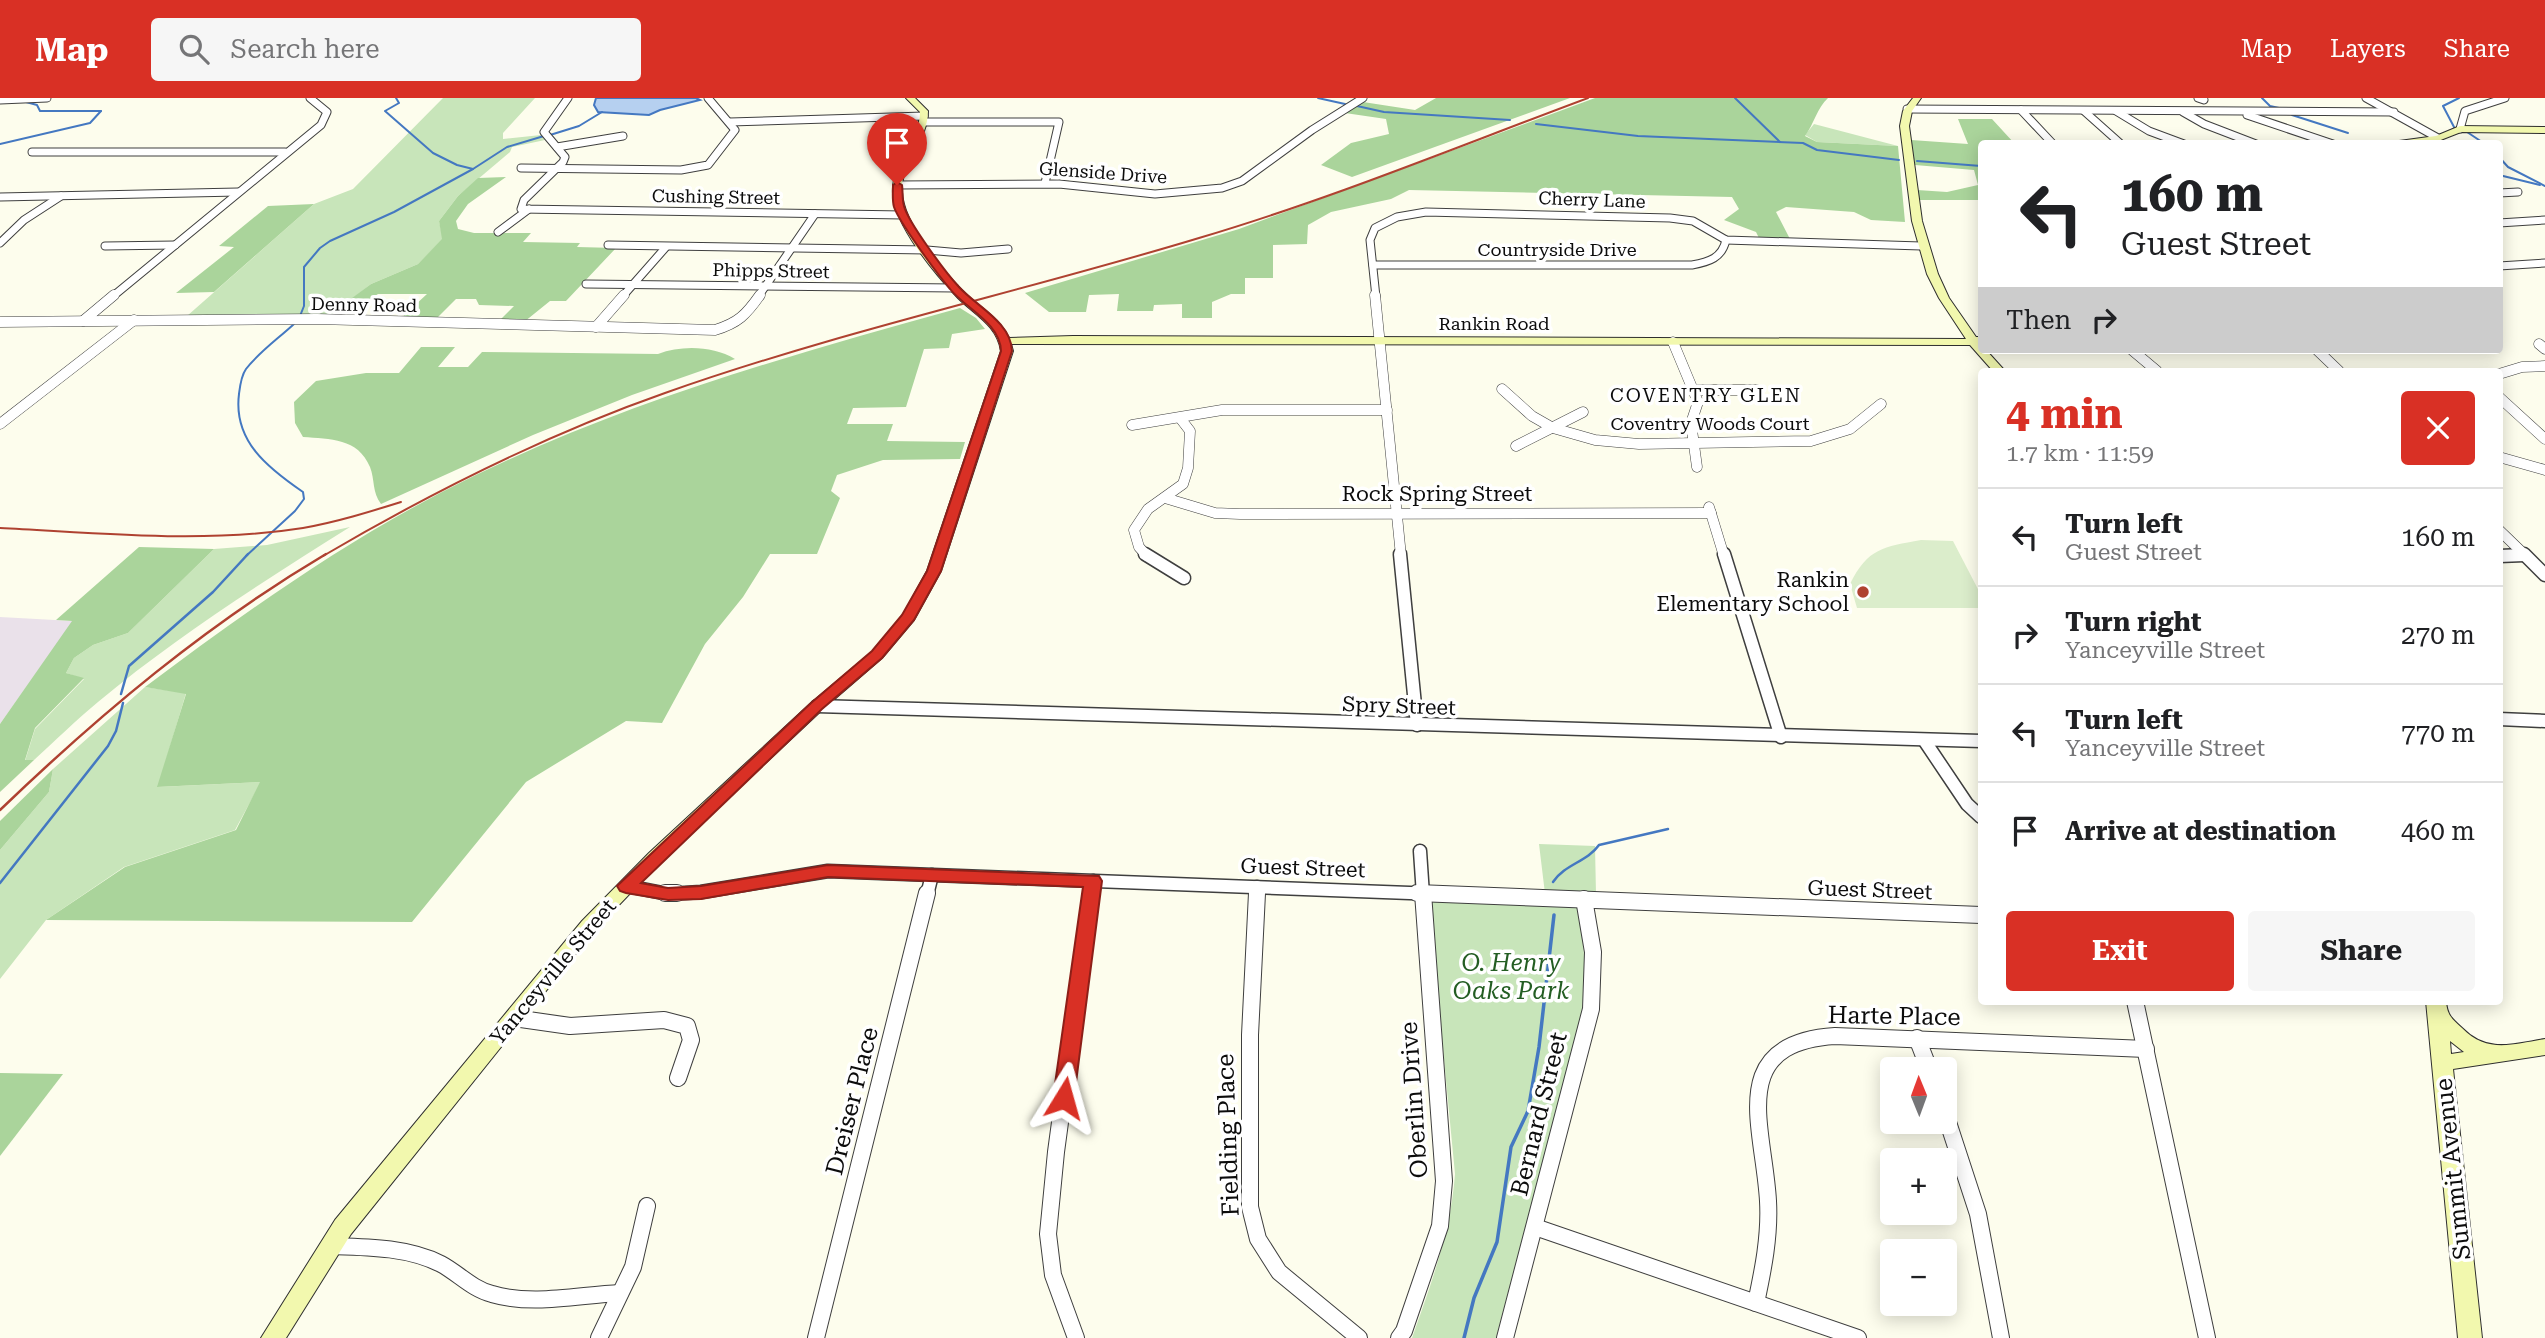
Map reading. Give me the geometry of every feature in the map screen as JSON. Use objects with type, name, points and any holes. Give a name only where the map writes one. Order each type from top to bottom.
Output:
[{"type":"main road","points":[[909,98],[924,111],[924,119],[897,185],[899,207],[954,288],[996,327],[1006,341]]},
{"type":"main road","points":[[1917,98],[1907,109],[1904,121],[1921,246],[1947,306],[1977,341]]},
{"type":"main road","points":[[2419,140],[2438,138],[2460,129],[2545,130]]},
{"type":"main road","name":"Rankin Road","points":[[1006,341],[1977,341]]},
{"type":"main road","name":"Yanceyville Street","points":[[273,1338],[342,1227],[588,926],[626,886],[817,706],[877,655],[908,617],[934,571],[1007,351],[1006,341]]},
{"type":"main road","points":[[2437,1009],[2466,1045],[2505,1055]]},
{"type":"main road","name":"Summit Avenue","points":[[2437,1009],[2470,1338]]},
{"type":"main road","points":[[2443,1063],[2545,1047]]},
{"type":"street","points":[[0,100],[47,98]]},
{"type":"street","points":[[83,321],[326,120],[327,112],[310,98]]},
{"type":"street","points":[[529,209],[521,209],[524,200],[560,169],[565,157],[544,132],[568,98]]},
{"type":"street","points":[[521,168],[698,168],[708,165],[735,130],[708,98]]},
{"type":"street","name":"Glenside Drive","points":[[897,185],[1045,183],[1144,194],[1222,188],[1241,181],[1312,130],[1363,98]]},
{"type":"street","points":[[2366,98],[2438,138]]},
{"type":"street","points":[[2460,129],[2465,111],[2505,98]]},
{"type":"street","points":[[1907,109],[2394,112]]},
{"type":"street","points":[[2021,110],[2049,140]]},
{"type":"street","points":[[2084,111],[2117,140]]},
{"type":"street","points":[[2116,111],[2149,131],[2173,140]]},
{"type":"street","points":[[2181,111],[2204,124],[2246,140]]},
{"type":"street","points":[[2237,111],[2321,140]]},
{"type":"street","points":[[730,122],[924,119],[1059,121],[1045,183]]},
{"type":"street","points":[[557,147],[624,136]]},
{"type":"street","points":[[33,152],[285,152]]},
{"type":"street","points":[[0,197],[238,192]]},
{"type":"street","points":[[2503,193],[2518,192]]},
{"type":"street","points":[[0,243],[24,219],[61,196]]},
{"type":"street","points":[[498,232],[529,209]]},
{"type":"street","name":"Cushing Street","points":[[529,209],[903,215]]},
{"type":"street","name":"Cherry Lane","points":[[1381,341],[1370,240],[1374,228],[1397,217],[1426,212],[1685,219],[1701,224],[1726,240],[1921,246]]},
{"type":"street","points":[[765,287],[815,214]]},
{"type":"street","points":[[2503,223],[2545,220]]},
{"type":"street","points":[[0,233],[12,233]]},
{"type":"street","name":"Countryside Drive","points":[[1373,265],[1692,265],[1719,258],[1724,252],[1726,240]]},
{"type":"street","points":[[105,246],[175,245]]},
{"type":"street","points":[[608,245],[927,250],[961,253],[1008,249]]},
{"type":"street","points":[[596,327],[666,247]]},
{"type":"street","points":[[2503,266],[2545,264]]},
{"type":"street","name":"Phipps Street","points":[[586,284],[954,288]]},
{"type":"street","name":"Denny Road","points":[[0,322],[307,319],[705,330],[727,328],[747,315],[765,287]]},
{"type":"street","points":[[0,424],[134,320]]},
{"type":"street","points":[[1381,341],[1417,725]]},
{"type":"street","points":[[1673,342],[1698,402],[1691,423],[1697,467]]},
{"type":"street","points":[[2137,354],[2153,368]]},
{"type":"street","points":[[2321,354],[2336,368]]},
{"type":"street","points":[[2503,373],[2545,366]]},
{"type":"street","name":"Coventry Woods Court","points":[[1502,389],[1528,413],[1551,427],[1584,438],[1611,442],[1793,443],[1840,435],[1860,423],[1881,404]]},
{"type":"street","points":[[1695,390],[1757,390]]},
{"type":"street","points":[[2503,401],[2545,439]]},
{"type":"street","points":[[1132,425],[1243,408],[1387,410]]},
{"type":"street","points":[[1516,446],[1583,412]]},
{"type":"street","points":[[1180,418],[1190,431],[1188,468],[1183,484],[1148,509],[1138,521],[1134,539],[1150,560],[1184,578]]},
{"type":"street","points":[[2503,458],[2545,470]]},
{"type":"street","name":"Rock Spring Street","points":[[1165,498],[1215,513],[1397,514],[1710,509]]},
{"type":"street","points":[[1710,509],[1781,737]]},
{"type":"street","points":[[2503,534],[2545,575]]},
{"type":"street","points":[[2503,556],[2524,555]]},
{"type":"street","name":"Spry Street","points":[[817,706],[1978,741]]},
{"type":"street","points":[[2503,719],[2545,721]]},
{"type":"street","points":[[1924,740],[1967,804],[1978,814]]},
{"type":"street","name":"Oberlin Drive","points":[[1399,1338],[1404,1331],[1440,1226],[1444,1181],[1420,851]]},
{"type":"street","name":"Guest Street","points":[[626,886],[668,894],[701,892],[828,871],[1978,915]]},
{"type":"street","name":"Dreiser Place","points":[[816,1338],[932,875]]},
{"type":"street","points":[[1076,1338],[1053,1275],[1048,1234],[1056,1152],[1093,881]]},
{"type":"street","name":"Fielding Place","points":[[1257,887],[1250,1035],[1250,1207],[1258,1239],[1279,1272],[1359,1338]]},
{"type":"street","name":"Bernard Street","points":[[1505,1338],[1591,1009],[1593,952],[1584,899]]},
{"type":"street","points":[[2136,1005],[2207,1338]]},
{"type":"street","points":[[514,1018],[570,1026],[664,1020],[687,1026],[691,1040],[678,1078]]},
{"type":"street","name":"Harte Place","points":[[1756,1303],[1769,1232],[1758,1097],[1764,1066],[1785,1046],[1806,1038],[1835,1036],[2146,1049]]},
{"type":"street","points":[[1917,1038],[1924,1057]]},
{"type":"street","points":[[1952,1134],[1978,1214],[2001,1338]]},
{"type":"street","points":[[599,1338],[632,1268],[647,1206]]},
{"type":"street","points":[[1535,1227],[1858,1338]]},
{"type":"street","points":[[330,1246],[394,1248],[438,1263],[460,1279],[491,1294],[531,1298],[620,1293]]},
{"type":"shaded area","points":[[0,617],[73,621],[0,724]]},
{"type":"green space","points":[[443,98],[535,98],[503,133],[503,139],[541,135],[545,140],[512,147],[510,152],[458,196],[439,221],[443,239],[418,264],[371,284],[330,316],[187,316],[314,204],[353,189]]},
{"type":"green space","points":[[1436,98],[1570,98],[1352,177],[1321,165],[1351,143],[1389,134],[1386,119],[1345,113],[1363,102],[1415,110]]},
{"type":"green space","points":[[1595,98],[1828,98],[1805,136],[1817,142],[1898,146],[1905,222],[1871,220],[1854,212],[1786,207],[1776,212],[1790,239],[1759,238],[1756,232],[1724,220],[1739,209],[1732,197],[1409,190],[1391,199],[1331,212],[1308,225],[1307,244],[1273,245],[1273,278],[1245,278],[1245,294],[1231,294],[1212,302],[1212,318],[1182,318],[1182,304],[1154,305],[1153,311],[1117,311],[1119,294],[1089,295],[1086,312],[1049,312],[1025,293],[1239,229]]},
{"type":"green space","points":[[1958,119],[1992,119],[2011,140],[1978,140],[1978,185],[1974,170],[1915,165],[1911,140],[1968,144]]},
{"type":"green space","points":[[1814,124],[1898,146],[1817,142],[1805,135]]},
{"type":"green space","points":[[506,177],[468,204],[456,221],[458,229],[474,233],[531,233],[523,242],[580,243],[577,247],[616,248],[566,301],[550,301],[524,322],[499,321],[514,306],[479,305],[476,299],[456,299],[436,319],[401,318],[427,294],[378,294],[367,301],[348,301],[371,284],[418,264],[442,239],[439,221],[458,196],[478,178]]},
{"type":"green space","points":[[1978,185],[1978,200],[1919,200],[1917,190],[1947,192]]},
{"type":"green space","points":[[314,204],[214,292],[176,293],[234,247],[219,246],[268,206]]},
{"type":"green space","points":[[960,308],[976,318],[985,329],[952,334],[949,348],[924,349],[906,407],[853,408],[847,424],[893,424],[887,441],[965,442],[960,459],[883,460],[837,475],[831,491],[840,498],[817,554],[770,554],[743,597],[705,644],[662,723],[626,721],[526,782],[412,922],[46,920],[125,867],[236,830],[260,782],[157,787],[186,694],[145,687],[326,559],[442,492],[567,434],[696,386],[827,345]]},
{"type":"green space","points":[[421,347],[455,347],[438,367],[468,367],[482,352],[658,354],[697,348],[717,351],[735,359],[632,395],[533,435],[381,504],[365,457],[351,445],[342,442],[303,437],[295,423],[294,402],[316,381],[366,373],[399,373]]},
{"type":"green space","points":[[350,527],[189,632],[98,702],[34,760],[25,761],[35,729],[84,679],[66,673],[74,658],[93,645],[128,633],[214,549],[267,545]]},
{"type":"green space","points":[[1921,540],[1953,541],[1978,589],[1978,608],[1857,608],[1850,584],[1857,572],[1870,556],[1896,545]]},
{"type":"green space","points":[[139,547],[214,549],[128,633],[93,645],[74,658],[66,673],[84,678],[35,728],[25,760],[34,760],[0,792],[0,724],[72,621],[56,620]]},
{"type":"green space","points":[[145,687],[186,693],[158,787],[261,782],[235,830],[124,867],[46,920],[0,979],[0,850],[49,792],[53,769]]},
{"type":"green space","points":[[53,769],[49,792],[0,850],[0,821]]},
{"type":"green space","name":"O. Henry Oaks Park","points":[[1539,844],[1595,846],[1596,894],[1578,894],[1584,970],[1581,1016],[1496,1338],[1412,1338],[1445,1237],[1455,1174],[1429,903],[1546,902]]},
{"type":"green space","points":[[0,1073],[63,1074],[0,1156]]},
{"type":"water","points":[[596,98],[700,100],[649,115],[598,112],[594,105]]},
{"type":"waterway","points":[[396,98],[399,103],[385,111],[433,153],[457,165],[473,169]]},
{"type":"waterway","points":[[1318,98],[1345,104]]},
{"type":"waterway","points":[[1735,98],[1780,142]]},
{"type":"waterway","points":[[2262,98],[2270,106],[2279,108]]},
{"type":"waterway","points":[[2454,127],[2443,106],[2459,98]]},
{"type":"waterway","points":[[0,144],[90,123],[101,111],[40,111],[37,105],[26,102]]},
{"type":"waterway","points":[[1357,106],[1384,112],[1510,120]]},
{"type":"waterway","points":[[550,135],[579,126],[602,112]]},
{"type":"waterway","points":[[2292,115],[2348,133]]},
{"type":"waterway","points":[[1536,124],[1638,136],[1803,143],[1817,150],[1899,160]]},
{"type":"waterway","points":[[2467,132],[2479,140]]},
{"type":"waterway","points":[[473,169],[507,147],[544,136]]},
{"type":"waterway","points":[[1917,161],[1978,166]]},
{"type":"waterway","points":[[2503,161],[2508,167],[2545,186]]},
{"type":"waterway","points":[[300,316],[304,306],[304,267],[320,248],[473,169]]},
{"type":"waterway","points":[[2503,176],[2540,185]]},
{"type":"waterway","points":[[247,555],[295,511],[304,499],[303,492],[277,473],[256,452],[247,439],[239,411],[240,384],[246,369],[294,324]]},
{"type":"waterway","points":[[121,694],[129,666],[213,592],[247,555]]},
{"type":"waterway","points":[[0,883],[108,746],[116,731],[123,703]]},
{"type":"waterway","points":[[1553,882],[1599,845],[1668,829]]},
{"type":"waterway","points":[[1464,1338],[1474,1298],[1497,1242],[1511,1147],[1528,1111],[1539,1047],[1554,915]]},
{"type":"railway","points":[[323,556],[447,487],[620,409],[797,350],[1132,258],[1248,223],[1588,98]]},
{"type":"railway","points":[[0,528],[152,536],[265,533],[316,526],[401,502]]},
{"type":"railway","points":[[0,810],[76,739],[196,641],[238,610],[326,554]]},
{"type":"place","name":"Rankin Elementary School","points":[[1863,592]]},
{"type":"district","name":"COVENTRY GLEN","points":[[1706,395]]},
{"type":"route","points":[[897,185],[899,207],[903,215],[954,288],[996,327],[1006,341],[1007,351],[934,571],[908,617],[877,655],[817,706],[626,886],[668,894],[701,892],[828,871],[1093,881],[1064,1098]]}]
